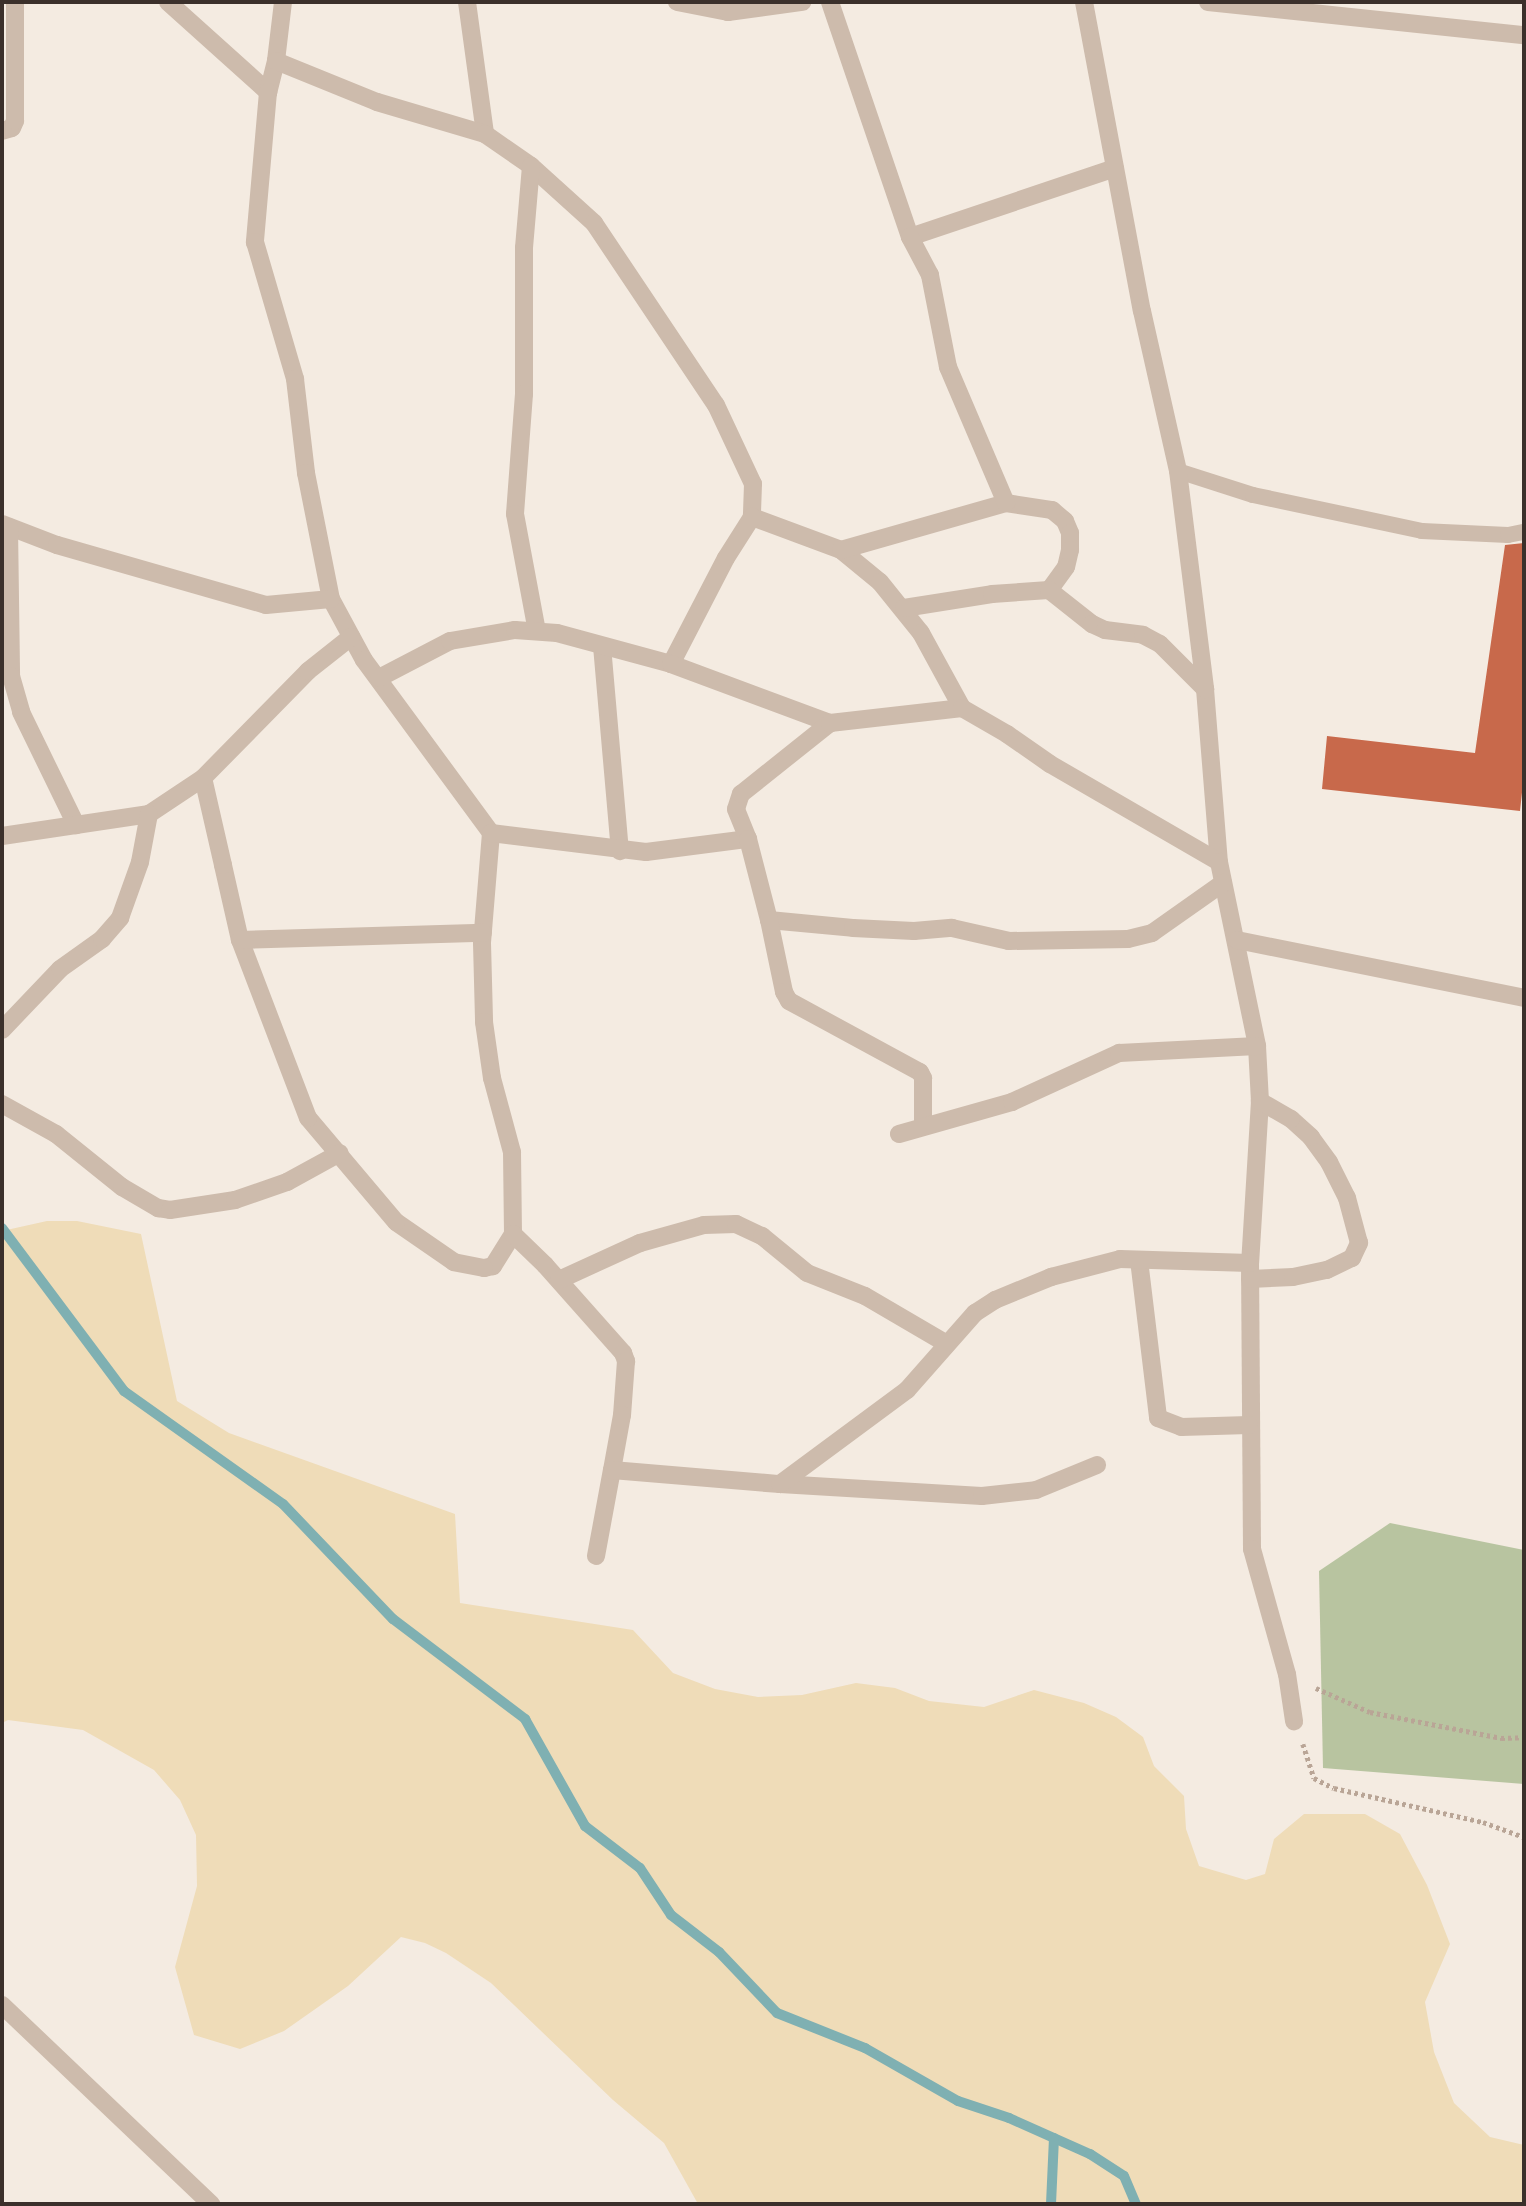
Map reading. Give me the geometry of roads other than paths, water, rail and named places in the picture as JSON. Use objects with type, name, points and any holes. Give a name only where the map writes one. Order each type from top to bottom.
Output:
[{"type":"street","points":[[2,131],[12,128],[15,121],[15,2]]},
{"type":"street","points":[[168,2],[268,92]]},
{"type":"street","points":[[203,778],[240,940],[309,1118],[396,1222],[454,1262],[484,1268],[493,1266],[513,1234],[512,1152],[492,1078],[484,1022],[483,933],[491,833],[364,660],[331,599],[310,494],[295,379],[255,242],[268,92],[276,61],[283,2]]},
{"type":"street","points":[[467,2],[485,134]]},
{"type":"street","points":[[677,2],[728,12],[802,2]]},
{"type":"street","points":[[830,2],[910,237],[930,275],[948,368],[1006,503]]},
{"type":"street","points":[[1084,2],[1142,311],[1178,471],[1205,689],[1219,862],[1257,1046],[1260,1101],[1250,1271],[1249,1425],[1253,1560],[1287,1674],[1294,1721]]},
{"type":"street","points":[[1209,2],[1271,6],[1524,35]]},
{"type":"street","points":[[276,61],[377,102],[485,134],[531,166],[594,223],[716,404],[753,484],[752,517],[726,558],[671,664]]},
{"type":"street","points":[[531,166],[524,248],[524,394],[515,514],[537,631]]},
{"type":"street","points":[[910,237],[1115,168]]},
{"type":"street","points":[[841,550],[1006,503],[1052,510],[1065,521],[1070,533],[1070,550],[1066,566],[1049,590]]},
{"type":"street","points":[[752,517],[841,550],[880,582],[904,608],[921,633],[962,708],[1050,764],[1219,862]]},
{"type":"street","points":[[76,825],[21,712],[11,676],[5,525],[57,545],[266,605],[331,599]]},
{"type":"street","points":[[904,608],[992,594],[1049,590],[1092,624],[1105,630],[1143,635],[1160,643],[1205,689]]},
{"type":"street","points":[[379,678],[450,641],[515,630],[537,631],[579,638],[671,664],[830,723],[962,708]]},
{"type":"street","points":[[2,836],[149,814],[203,778],[308,671],[351,637]]},
{"type":"street","points":[[602,646],[620,851]]},
{"type":"street","points":[[830,723],[741,794],[736,809],[748,839],[769,920],[783,992],[789,1001],[920,1072],[923,1078],[923,1126]]},
{"type":"street","points":[[2,1030],[61,969],[102,939],[120,918],[136,875],[149,814]]},
{"type":"street","points":[[491,833],[620,851],[646,852],[748,839]]},
{"type":"street","points":[[769,920],[895,930],[952,928],[1009,941],[1128,939],[1152,933],[1223,883]]},
{"type":"street","points":[[240,940],[483,933]]},
{"type":"street","points":[[1237,940],[1524,998]]},
{"type":"street","points":[[899,1134],[1012,1102],[1119,1053],[1257,1046]]},
{"type":"street","points":[[779,1485],[907,1390],[975,1313],[995,1300],[1061,1274],[1120,1259],[1293,1277],[1327,1270],[1352,1258],[1359,1242],[1347,1198],[1329,1161],[1311,1137],[1291,1119],[1260,1101]]},
{"type":"street","points":[[2,1104],[56,1134],[122,1187],[158,1208],[170,1210],[234,1200],[288,1182],[340,1153]]},
{"type":"street","points":[[559,1280],[640,1242],[704,1225],[736,1224],[762,1236],[814,1277],[865,1296],[947,1344]]},
{"type":"street","points":[[513,1234],[559,1280],[626,1361],[622,1415],[596,1556]]},
{"type":"street","points":[[1139,1260],[1158,1419],[1181,1427],[1249,1425]]},
{"type":"street","points":[[612,1470],[779,1485],[982,1496],[1035,1490],[1097,1465]]},
{"type":"street","points":[[2,2005],[211,2204]]},
{"type":"lane","points":[[1178,471],[1253,495],[1422,531],[1508,535],[1524,532]]},
{"type":"waterway","points":[[2,1228],[124,1391],[283,1504],[393,1619],[525,1719],[585,1826],[640,1868],[671,1915],[719,1952],[777,2013],[865,2048],[958,2101],[1009,2118],[1090,2154],[1124,2176],[1136,2204]]},
{"type":"waterway","points":[[1051,2204],[1054,2138]]}]
